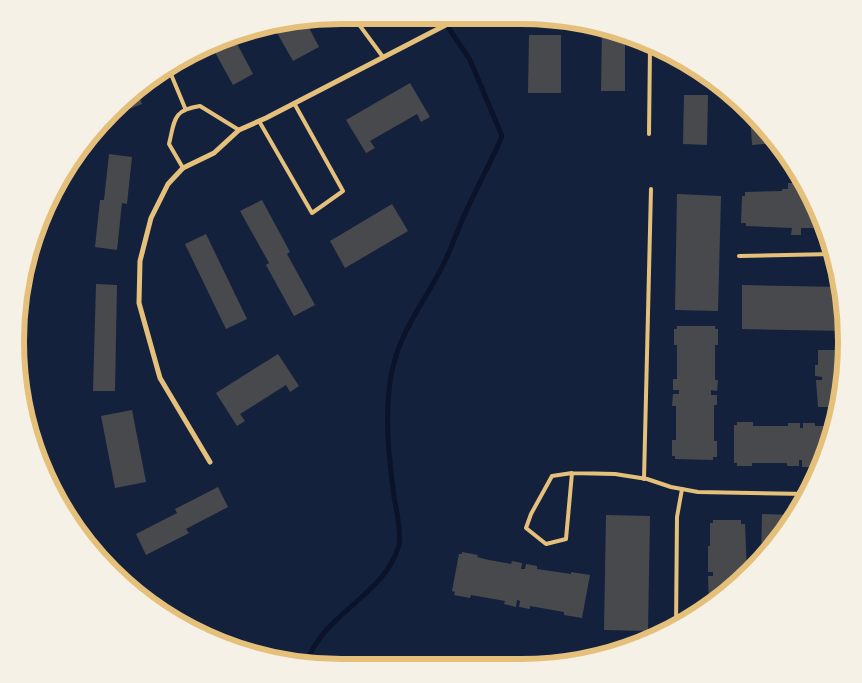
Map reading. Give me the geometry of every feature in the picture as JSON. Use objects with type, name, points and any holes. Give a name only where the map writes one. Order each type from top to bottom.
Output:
[{"type":"street","points":[[210,462],[160,378],[139,303],[140,261],[151,218],[168,184],[182,168],[214,153],[239,130],[447,24]]},
{"type":"lane","points":[[359,24],[383,57]]},
{"type":"lane","points":[[649,134],[650,52]]},
{"type":"lane","points":[[171,74],[184,108]]},
{"type":"lane","points":[[260,121],[312,213],[343,191],[294,103]]},
{"type":"lane","points":[[182,168],[169,144],[175,119],[184,108],[200,106],[239,130]]},
{"type":"lane","points":[[644,479],[651,189]]},
{"type":"lane","points":[[739,256],[826,254]]},
{"type":"lane","points":[[572,473],[566,539],[546,544],[526,528],[531,514],[552,476],[572,473],[615,474],[698,492],[799,494]]},
{"type":"lane","points":[[676,618],[677,517],[682,489]]},
{"type":"building","points":[[308,25],[319,47],[293,61],[276,31]]},
{"type":"building","points":[[529,35],[561,35],[561,93],[528,93]]},
{"type":"building","points":[[602,35],[625,42],[625,91],[601,91]]},
{"type":"building","points":[[236,42],[253,74],[233,85],[214,51]]},
{"type":"building","points":[[410,83],[430,117],[421,122],[417,114],[370,141],[375,148],[366,153],[346,120]]},
{"type":"building","points":[[684,95],[708,95],[707,145],[683,144]]},
{"type":"building","points":[[139,97],[142,104],[123,112]]},
{"type":"building","points":[[751,123],[769,144],[752,145]]},
{"type":"building","points":[[109,154],[132,157],[127,204],[122,203],[117,250],[95,247],[100,200],[104,200]]},
{"type":"building","points":[[788,183],[796,183],[817,228],[801,228],[801,235],[791,235],[792,228],[746,226],[746,223],[741,223],[742,196],[745,196],[745,192],[782,191],[782,189],[788,189]]},
{"type":"building","points":[[677,194],[721,196],[718,311],[675,310]]},
{"type":"building","points":[[262,200],[290,252],[287,254],[315,305],[294,316],[266,265],[269,263],[240,211]]},
{"type":"building","points":[[392,204],[408,231],[345,268],[330,241]]},
{"type":"building","points":[[206,234],[247,319],[226,329],[185,244]]},
{"type":"building","points":[[96,284],[117,285],[115,391],[93,391]]},
{"type":"building","points":[[742,285],[833,287],[838,331],[742,329]]},
{"type":"building","points":[[677,326],[715,326],[715,329],[718,329],[718,345],[715,345],[715,380],[718,380],[717,391],[711,390],[711,395],[717,395],[717,405],[714,405],[714,441],[717,441],[717,457],[713,457],[713,460],[675,459],[675,456],[672,456],[672,440],[676,440],[676,406],[672,406],[673,394],[679,394],[679,390],[673,390],[673,379],[677,379],[677,345],[674,345],[674,329],[677,329]]},
{"type":"building","points":[[818,350],[838,350],[836,383],[831,407],[818,407],[816,380],[822,380],[822,377],[815,376],[815,365],[818,365]]},
{"type":"building","points":[[278,354],[299,386],[290,392],[286,385],[240,414],[245,421],[237,426],[216,393]]},
{"type":"building","points":[[132,410],[146,482],[115,488],[101,416]]},
{"type":"building","points":[[737,422],[753,422],[753,426],[788,426],[788,423],[800,423],[800,428],[803,428],[803,423],[815,423],[815,426],[826,426],[812,467],[802,467],[802,460],[799,460],[799,466],[787,466],[787,463],[752,463],[752,466],[737,466],[737,463],[734,463],[734,425],[737,425]]},
{"type":"building","points":[[218,487],[228,507],[186,529],[189,533],[146,555],[136,534],[177,513],[175,509]]},
{"type":"building","points":[[762,514],[787,515],[773,535],[761,548]]},
{"type":"building","points":[[606,515],[650,516],[648,631],[604,630]]},
{"type":"building","points":[[713,520],[741,520],[741,524],[745,524],[747,564],[709,598],[708,576],[713,576],[713,572],[708,572],[708,546],[710,546],[710,523],[713,523]]},
{"type":"building","points":[[462,552],[478,555],[477,557],[489,560],[511,564],[512,561],[522,563],[521,569],[525,569],[526,564],[537,566],[537,569],[590,575],[582,618],[564,615],[564,612],[530,606],[530,609],[519,607],[520,601],[517,600],[516,607],[504,604],[505,601],[471,595],[470,598],[454,595],[455,592],[452,591],[459,554],[462,554]]},
{"type":"waterway","points":[[309,658],[316,644],[327,630],[381,578],[391,563],[399,545],[399,528],[390,467],[388,437],[389,391],[395,360],[412,319],[446,259],[467,209],[502,136],[470,60],[446,24]]}]
